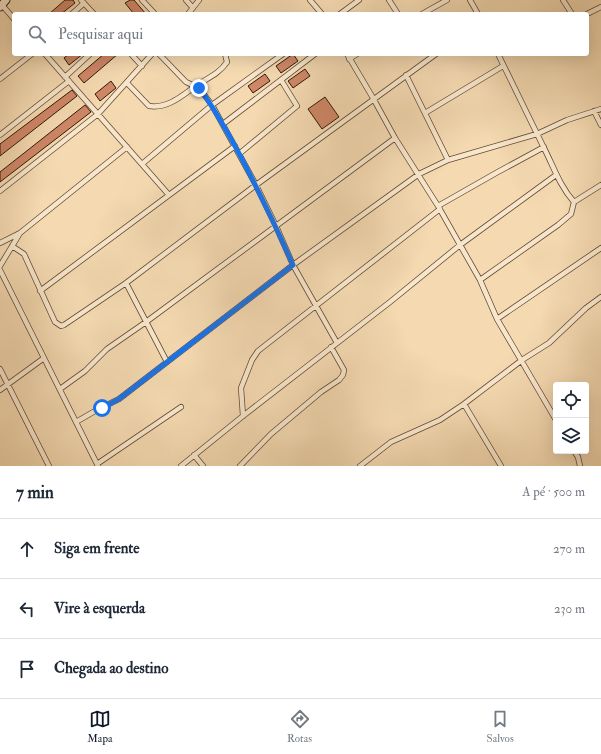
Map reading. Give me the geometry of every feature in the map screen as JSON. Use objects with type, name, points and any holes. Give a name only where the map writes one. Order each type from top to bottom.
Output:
[{"type":"street","points":[[142,0],[153,12]]},
{"type":"street","points":[[186,0],[192,8]]},
{"type":"street","points":[[189,12],[199,0]]},
{"type":"street","points":[[310,0],[320,12]]},
{"type":"street","points":[[343,12],[359,0]]},
{"type":"street","points":[[389,0],[397,12]]},
{"type":"street","points":[[426,12],[447,0]]},
{"type":"street","points":[[470,0],[477,12]]},
{"type":"street","points":[[563,0],[571,12]]},
{"type":"street","points":[[74,12],[83,2],[92,12]]},
{"type":"street","points":[[2,4],[12,16]]},
{"type":"street","points":[[589,13],[601,7]]},
{"type":"street","points":[[0,79],[29,56]]},
{"type":"street","points":[[47,56],[169,195]]},
{"type":"street","points":[[0,135],[67,79],[88,56]]},
{"type":"street","points":[[133,56],[142,66]]},
{"type":"street","points":[[0,191],[98,114],[150,56]]},
{"type":"street","points":[[161,56],[186,82],[199,88],[212,105],[256,185],[293,265],[337,343]]},
{"type":"street","points":[[127,83],[147,104],[154,107],[160,106],[178,99],[220,71],[227,62],[226,56]]},
{"type":"street","points":[[142,164],[212,105],[280,56]]},
{"type":"street","points":[[222,124],[312,56]]},
{"type":"street","points":[[348,56],[395,138],[439,207],[480,280],[498,319],[555,418]]},
{"type":"street","points":[[12,246],[24,254],[55,322],[61,326],[69,323],[126,283],[373,98],[433,56]]},
{"type":"street","points":[[499,56],[544,147],[556,175],[566,194],[574,202]]},
{"type":"street","points":[[424,113],[503,66]]},
{"type":"street","points":[[406,75],[448,160]]},
{"type":"street","points":[[239,154],[297,106],[281,80]]},
{"type":"street","points":[[76,422],[119,399],[293,265],[419,174],[448,160],[537,134],[566,120],[601,109]]},
{"type":"street","points":[[594,111],[601,124]]},
{"type":"street","points":[[60,389],[85,370],[107,349],[146,322],[395,138]]},
{"type":"street","points":[[40,291],[235,146]]},
{"type":"street","points":[[0,243],[20,233],[127,147]]},
{"type":"street","points":[[243,416],[241,388],[254,356],[258,351],[316,307],[439,207],[496,173],[544,147]]},
{"type":"street","points":[[181,466],[390,302],[460,245],[556,175]]},
{"type":"street","points":[[480,280],[558,225],[571,214],[574,202],[601,186]]},
{"type":"street","points":[[0,266],[20,233]]},
{"type":"street","points":[[498,319],[601,248]]},
{"type":"street","points":[[0,270],[98,465],[181,407]]},
{"type":"street","points":[[126,283],[167,362]]},
{"type":"street","points":[[360,466],[391,442],[440,420],[464,404],[522,360],[549,343],[586,308],[601,297]]},
{"type":"street","points":[[240,466],[271,434],[321,392],[339,380],[343,375],[344,370],[332,347]]},
{"type":"street","points":[[0,390],[44,358]]},
{"type":"street","points":[[0,369],[49,466]]},
{"type":"street","points":[[464,404],[501,466]]},
{"type":"street","points":[[576,454],[580,466]]},
{"type":"street","points":[[194,455],[203,466]]},
{"type":"building","points":[[65,0],[73,0],[75,3],[64,12],[51,12]]},
{"type":"building","points":[[130,0],[134,0],[144,12],[132,12],[125,3]]},
{"type":"building","points":[[66,56],[80,56],[69,65],[64,58]]},
{"type":"building","points":[[102,56],[116,56],[84,83],[78,76]]},
{"type":"building","points":[[290,56],[294,56],[298,61],[281,73],[276,66]]},
{"type":"building","points":[[305,69],[310,76],[293,88],[288,81]]},
{"type":"building","points":[[265,74],[270,81],[253,93],[248,86]]},
{"type":"building","points":[[111,81],[116,88],[100,101],[95,94]]},
{"type":"building","points":[[72,90],[77,96],[0,156],[0,144]]},
{"type":"building","points":[[325,97],[339,117],[322,129],[308,109]]},
{"type":"building","points":[[85,105],[91,112],[0,182],[0,172]]},
{"type":"route","points":[[102,408],[119,399],[293,265],[256,185],[212,105],[199,88]]}]
